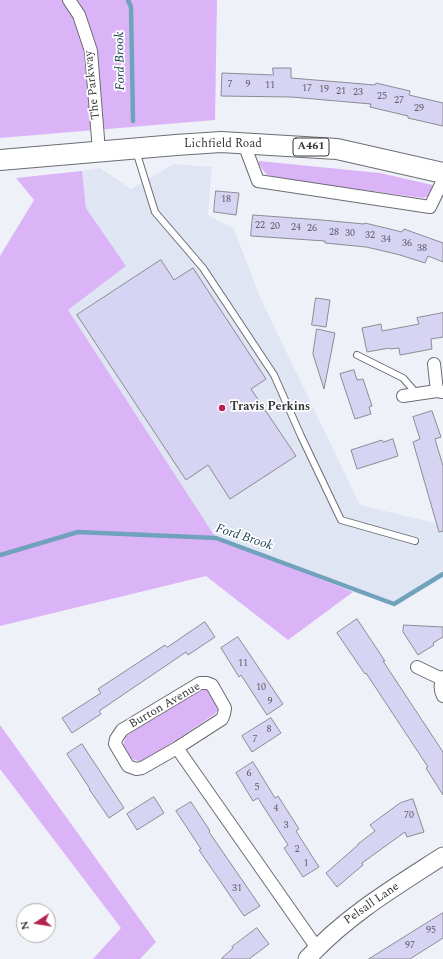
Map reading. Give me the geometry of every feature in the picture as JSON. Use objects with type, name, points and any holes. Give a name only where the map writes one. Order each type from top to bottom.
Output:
[{"type":"highway","name":"Lichfield Road","points":[[0,160],[176,144],[221,142],[337,149],[443,173]]},
{"type":"main road","name":"Pelsall Lane","points":[[312,953],[345,923],[375,900],[443,856]]},
{"type":"street","name":"The Parkway","points":[[69,0],[79,15],[91,51],[99,151]]},
{"type":"street","points":[[244,144],[258,180],[430,207],[443,180]]},
{"type":"street","points":[[403,396],[440,392],[434,364]]},
{"type":"street","points":[[417,667],[443,678],[441,684],[443,696]]},
{"type":"street","name":"Burton Avenue","points":[[200,683],[212,685],[225,708],[222,719],[177,748],[142,768],[136,769],[128,766],[115,744],[116,739],[122,730],[200,683]]},
{"type":"street","points":[[177,748],[312,953]]},
{"type":"lane","points":[[135,148],[155,212],[203,268],[274,375],[341,520],[415,541]]},
{"type":"lane","points":[[357,355],[403,378],[417,394]]},
{"type":"shaded area","points":[[0,0],[217,0],[215,120],[0,138]]},
{"type":"shaded area","points":[[259,161],[380,173],[437,186],[433,195],[423,198],[275,178],[266,174],[258,163]]},
{"type":"shaded area","name":"Travis Perkins","points":[[174,164],[212,167],[208,215],[234,229],[260,297],[360,505],[443,525],[443,574],[394,604],[353,592],[216,538],[67,310],[126,266],[86,208],[82,171],[100,168],[131,189]]},
{"type":"shaded area","points":[[82,171],[86,208],[126,266],[68,310],[216,538],[353,592],[288,640],[206,576],[0,626],[0,256],[34,200],[16,178]]},
{"type":"shaded area","points":[[203,688],[209,689],[219,709],[215,714],[143,762],[129,758],[123,746],[126,736]]},
{"type":"shaded area","points":[[0,725],[156,942],[140,959],[93,959],[121,928],[0,769]]},
{"type":"building","points":[[273,68],[291,68],[291,78],[375,85],[376,83],[410,91],[409,95],[443,103],[443,126],[370,107],[371,104],[291,97],[221,96],[222,73],[273,75]]},
{"type":"building","points":[[216,191],[239,193],[236,215],[214,212]]},
{"type":"building","points":[[253,215],[365,223],[402,232],[404,229],[443,243],[443,262],[428,256],[425,263],[366,247],[325,243],[325,241],[251,236]]},
{"type":"building","points":[[161,260],[174,280],[193,268],[266,379],[251,389],[296,456],[230,499],[208,465],[186,480],[77,315]]},
{"type":"building","points":[[316,298],[330,300],[326,327],[312,325]]},
{"type":"building","points":[[443,313],[443,337],[431,339],[432,349],[400,355],[399,348],[389,348],[367,352],[362,328],[381,324],[382,331],[419,324],[417,318]]},
{"type":"building","points":[[317,329],[335,333],[324,389],[313,354]]},
{"type":"building","points":[[354,370],[357,380],[363,379],[372,406],[369,407],[371,414],[355,419],[340,374]]},
{"type":"building","points":[[432,411],[441,437],[435,439],[443,466],[443,531],[439,532],[413,442],[420,439],[413,417]]},
{"type":"building","points":[[393,439],[398,456],[357,469],[351,450],[382,440],[383,442]]},
{"type":"building","points":[[357,619],[443,752],[443,795],[426,768],[428,767],[366,673],[365,674],[337,633]]},
{"type":"building","points":[[205,622],[215,637],[188,655],[186,652],[99,711],[101,714],[72,733],[62,718],[101,693],[98,689],[165,645],[167,647]]},
{"type":"building","points":[[404,625],[443,627],[443,637],[433,643],[434,645],[418,655],[403,632]]},
{"type":"building","points":[[238,637],[283,704],[267,715],[241,675],[239,677],[221,648]]},
{"type":"building","points":[[271,718],[281,733],[252,752],[242,736]]},
{"type":"building","points":[[82,744],[124,808],[109,818],[67,754]]},
{"type":"building","points":[[253,762],[275,798],[278,796],[299,829],[296,831],[319,867],[303,877],[284,848],[288,845],[258,798],[253,801],[236,773]]},
{"type":"building","points":[[154,797],[164,813],[137,830],[127,814]]},
{"type":"building","points":[[413,799],[424,832],[407,837],[405,832],[362,863],[363,865],[337,887],[326,873],[375,831],[370,825],[400,803]]},
{"type":"building","points":[[191,802],[210,831],[209,832],[260,906],[244,916],[199,850],[201,849],[176,811]]},
{"type":"building","points":[[443,913],[443,938],[410,959],[369,959]]},
{"type":"building","points":[[257,928],[269,944],[249,959],[221,959],[233,948],[232,947]]},
{"type":"waterway","name":"Ford Brook","points":[[128,0],[131,7],[133,121]]},
{"type":"waterway","name":"Ford Brook","points":[[0,555],[78,532],[216,538],[394,604],[443,574]]},
{"type":"place","name":"Travis Perkins","points":[[222,408]]}]
